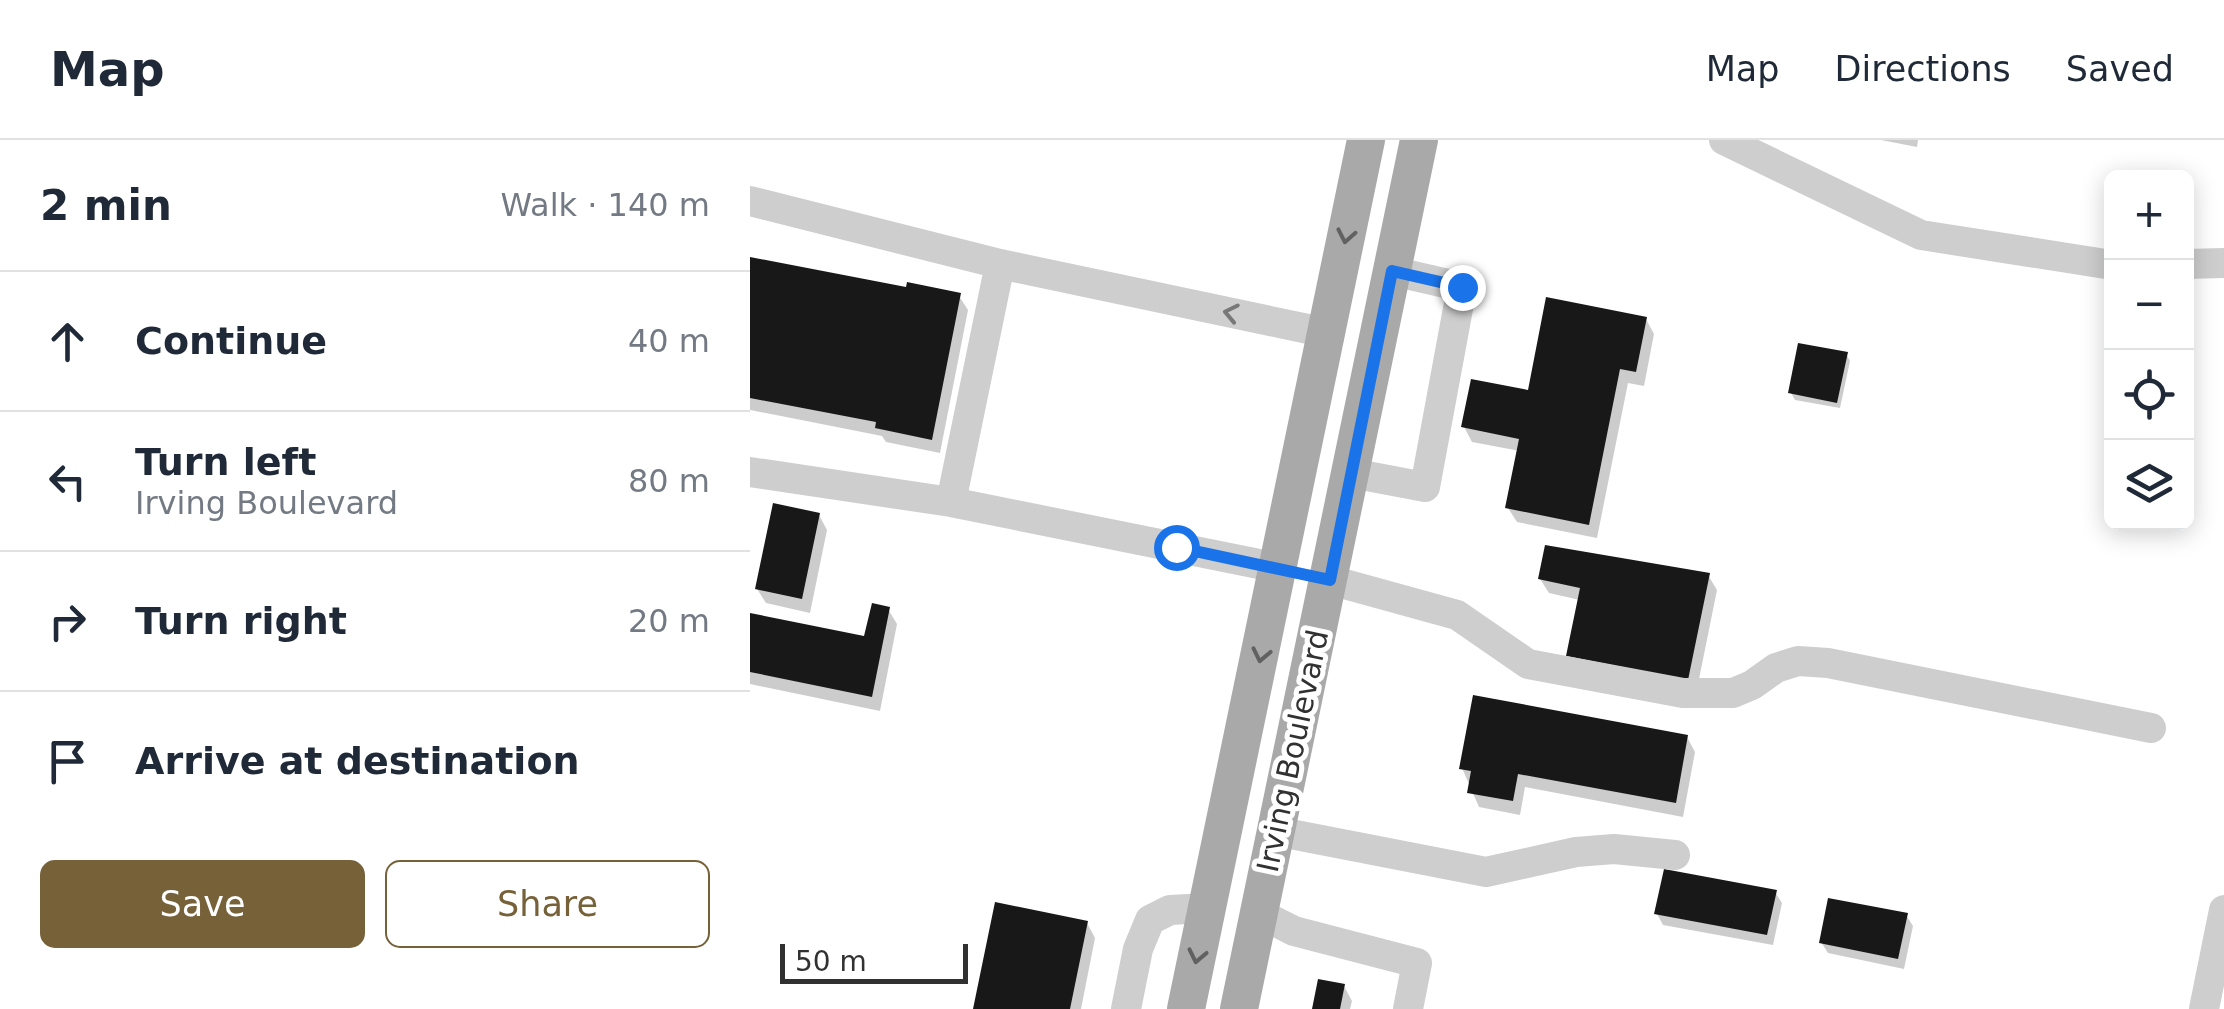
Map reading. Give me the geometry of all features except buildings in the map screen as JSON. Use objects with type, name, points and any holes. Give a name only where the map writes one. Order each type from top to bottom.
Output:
[{"type":"main road","points":[[1362,141],[1418,146]]},
{"type":"main road","name":"Irving Boulevard","points":[[1186,1009],[1280,568],[1362,141]]},
{"type":"main road","name":"Irving Boulevard","points":[[1238,1009],[1418,146]]},
{"type":"main road","points":[[1280,568],[1330,580]]},
{"type":"main road","points":[[1226,822],[1276,831]]},
{"type":"main road","points":[[1208,906],[1258,913]]},
{"type":"street","points":[[1724,140],[1921,235],[2104,264]]},
{"type":"street","points":[[750,201],[1000,264],[1327,332]]},
{"type":"street","points":[[2194,264],[2224,263]]},
{"type":"street","points":[[951,502],[1000,264]]},
{"type":"street","points":[[1351,473],[1426,486],[1462,287],[1392,271]]},
{"type":"street","points":[[750,472],[951,502],[1280,568]]},
{"type":"street","points":[[1330,580],[1457,615],[1528,664],[1579,675],[1683,693],[1733,693],[1752,686],[1776,668],[1798,661],[1828,663],[2151,728]]},
{"type":"street","points":[[1276,831],[1486,872],[1576,852],[1614,849],[1675,856]]},
{"type":"street","points":[[1126,1009],[1138,949],[1150,920],[1170,910],[1208,906]]},
{"type":"street","points":[[1258,913],[1294,931],[1416,963],[1408,1009]]},
{"type":"street","points":[[2204,1009],[2223,918]]},
{"type":"route","points":[[1176,547],[1330,580],[1392,271],[1462,287]]}]
